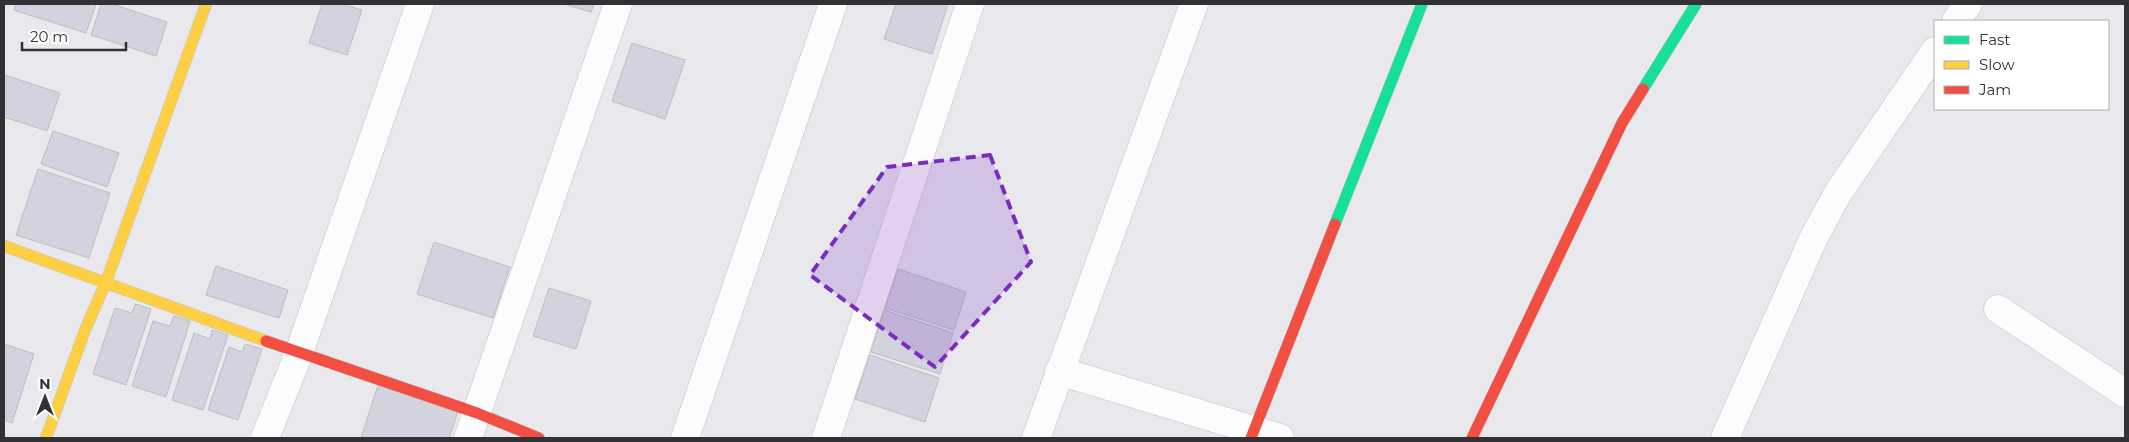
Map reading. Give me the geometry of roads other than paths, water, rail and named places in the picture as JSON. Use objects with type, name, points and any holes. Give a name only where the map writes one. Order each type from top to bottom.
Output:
[{"type":"street","points":[[46,438],[85,330],[106,282],[206,4]]},
{"type":"street","points":[[265,438],[299,353],[420,4]]},
{"type":"street","points":[[473,426],[618,4]]},
{"type":"street","points":[[685,438],[833,4]]},
{"type":"street","points":[[826,438],[970,4]]},
{"type":"street","points":[[1036,438],[1194,4]]},
{"type":"street","points":[[1252,434],[1422,4]]},
{"type":"street","points":[[1472,438],[1622,123],[1696,4]]},
{"type":"street","points":[[1957,20],[1968,4]]},
{"type":"street","points":[[1725,438],[1814,237],[1838,193],[1934,52]]},
{"type":"street","points":[[4,246],[299,353],[473,426],[539,438]]},
{"type":"street","points":[[1998,309],[2125,393]]},
{"type":"street","points":[[1059,371],[1252,434],[1280,438]]}]
